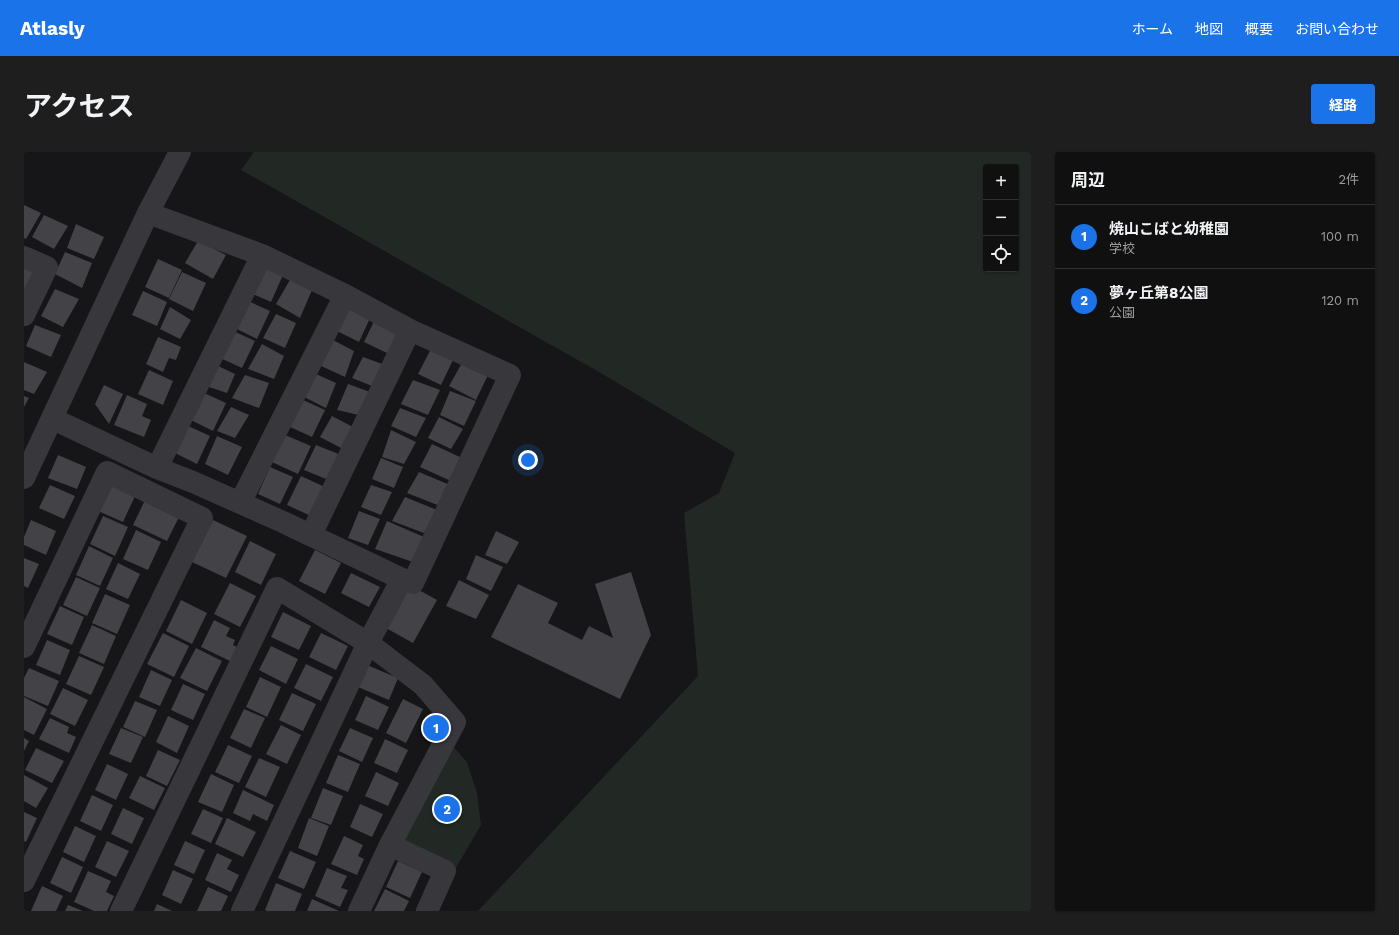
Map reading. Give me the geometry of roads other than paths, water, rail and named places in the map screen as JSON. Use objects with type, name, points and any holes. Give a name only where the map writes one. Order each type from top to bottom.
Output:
[{"type":"street","points":[[27,464],[53,419],[148,213],[180,152]]},
{"type":"street","points":[[53,419],[157,468],[240,503],[413,583],[510,375],[410,330],[345,295],[262,255],[148,213]]},
{"type":"street","points":[[157,468],[262,255]]},
{"type":"street","points":[[24,257],[47,267],[24,315]]},
{"type":"street","points":[[240,503],[345,295]]},
{"type":"street","points":[[311,535],[410,330]]},
{"type":"street","points":[[24,647],[107,472],[202,518],[24,881]]},
{"type":"street","points":[[242,911],[368,643],[402,579]]},
{"type":"street","points":[[121,911],[276,588],[368,643],[423,685],[455,722],[390,846],[359,911]]},
{"type":"street","points":[[390,846],[445,870],[427,911]]},
{"type":"place","name":"焼山こばと幼稚園","points":[[436,728]]},
{"type":"place","name":"夢ヶ丘第8公園","points":[[447,809]]}]
